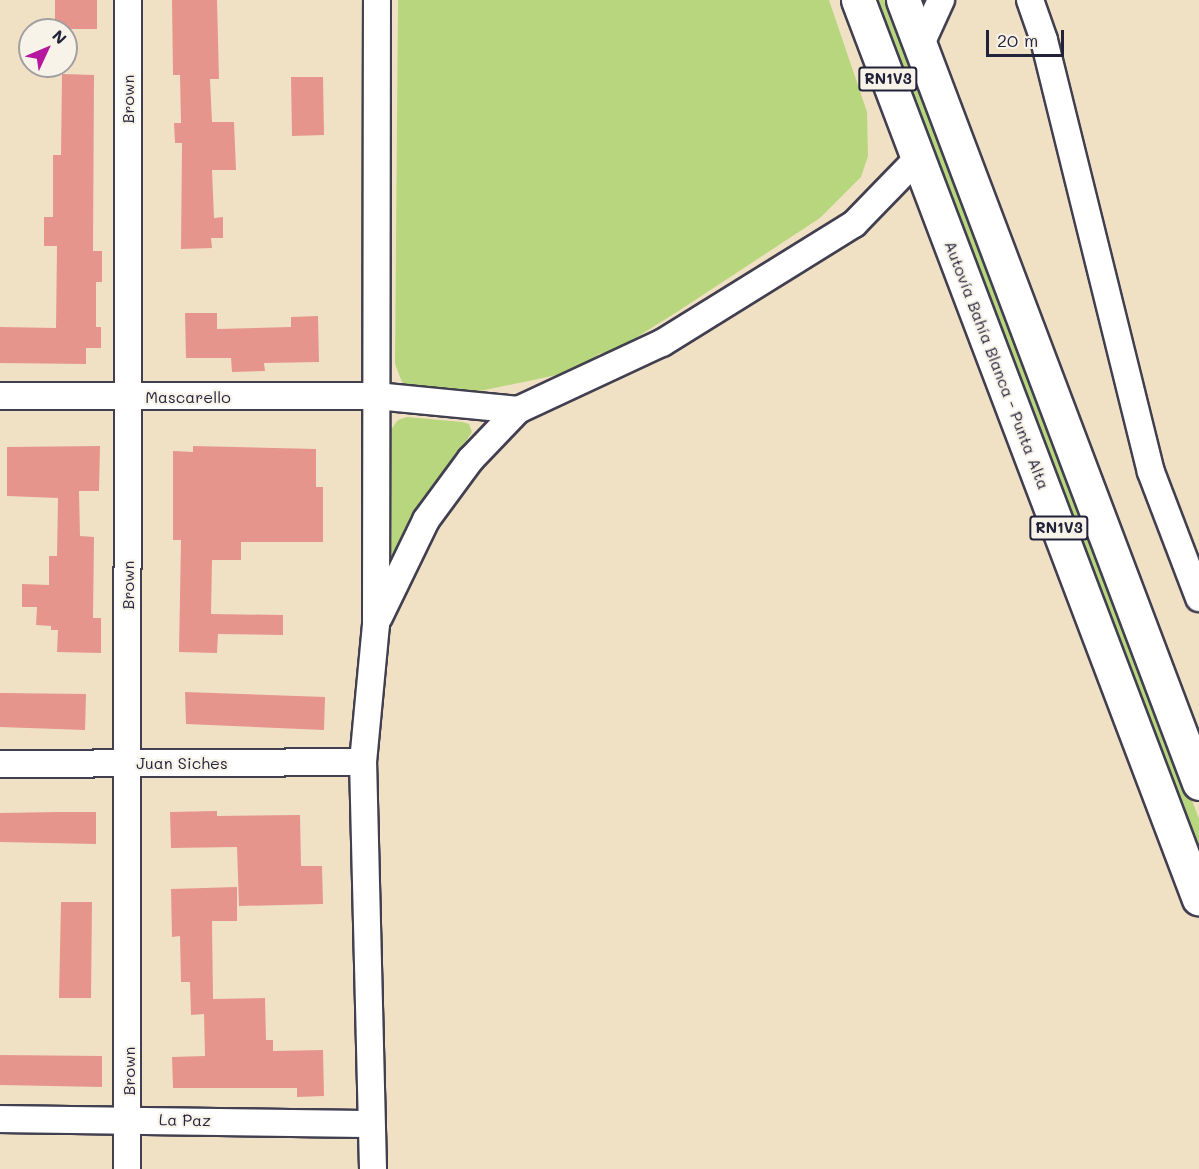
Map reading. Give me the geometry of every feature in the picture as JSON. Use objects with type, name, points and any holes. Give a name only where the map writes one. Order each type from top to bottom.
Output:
[{"type":"main road","name":"Autovía Bahía Blanca - Punta Alta","points":[[858,0],[1199,899]]},
{"type":"main road","name":"RN1V3","points":[[903,0],[1199,783]]},
{"type":"street","name":"Brown","points":[[127,1169],[129,1119],[128,0]]},
{"type":"street","points":[[373,1169],[370,1124],[363,762],[376,624],[377,0]]},
{"type":"street","points":[[920,46],[942,0]]},
{"type":"street","points":[[1030,0],[1044,40],[1151,472],[1199,598]]},
{"type":"street","points":[[376,624],[426,520],[471,459],[518,410],[662,343],[854,224],[918,158]]},
{"type":"street","name":"Mascarello","points":[[0,396],[376,396],[518,410]]},
{"type":"street","name":"Juan Siches","points":[[0,764],[363,762]]},
{"type":"street","name":"La Paz","points":[[0,1119],[370,1124]]},
{"type":"green space","points":[[398,0],[829,0],[867,112],[868,156],[861,177],[820,218],[618,349],[599,354],[576,371],[475,392],[412,388],[402,382],[395,364]]},
{"type":"green space","points":[[873,0],[890,0],[1199,819],[1199,857]]},
{"type":"green space","points":[[407,417],[462,422],[469,424],[472,432],[427,499],[390,565],[390,431],[398,420]]},
{"type":"building","points":[[55,0],[97,0],[97,29],[78,29],[78,18],[55,18]]},
{"type":"building","points":[[172,0],[217,0],[219,79],[210,79],[212,122],[234,122],[236,170],[212,170],[214,218],[223,217],[223,238],[211,238],[212,248],[181,249],[182,143],[175,143],[174,123],[181,123],[180,75],[173,75]]},
{"type":"building","points":[[78,74],[94,75],[93,251],[102,251],[102,282],[96,282],[96,327],[101,327],[101,348],[86,348],[86,364],[0,363],[0,327],[56,328],[57,246],[44,246],[44,217],[53,217],[53,155],[61,155],[62,78],[78,78]]},
{"type":"building","points":[[291,77],[323,77],[324,135],[292,136]]},
{"type":"building","points":[[185,313],[217,313],[217,329],[291,327],[291,317],[318,316],[319,362],[264,363],[265,371],[232,372],[231,358],[186,358]]},
{"type":"building","points":[[100,446],[99,491],[79,491],[80,536],[94,537],[93,618],[101,618],[101,653],[57,652],[58,630],[51,630],[51,626],[36,625],[37,607],[22,607],[22,584],[49,585],[49,556],[57,556],[58,498],[7,496],[7,447]]},
{"type":"building","points":[[193,446],[316,449],[316,487],[323,487],[323,542],[241,542],[241,560],[212,560],[211,614],[283,615],[283,635],[218,634],[217,653],[179,652],[181,540],[173,540],[173,451],[193,452]]},
{"type":"building","points":[[185,692],[325,697],[324,730],[186,724]]},
{"type":"building","points":[[0,693],[86,694],[85,730],[0,727]]},
{"type":"building","points":[[217,811],[217,816],[300,815],[301,866],[322,866],[323,904],[239,906],[237,847],[171,848],[170,812]]},
{"type":"building","points":[[96,812],[96,844],[0,842],[0,813]]},
{"type":"building","points":[[237,887],[237,921],[212,921],[213,999],[265,998],[266,1040],[273,1040],[273,1051],[323,1050],[324,1096],[297,1097],[297,1088],[173,1088],[172,1057],[205,1056],[204,1014],[191,1015],[190,982],[181,982],[180,936],[172,937],[171,889]]},
{"type":"building","points":[[61,902],[92,902],[91,998],[59,998]]},
{"type":"building","points":[[0,1055],[102,1056],[102,1087],[0,1085]]}]
